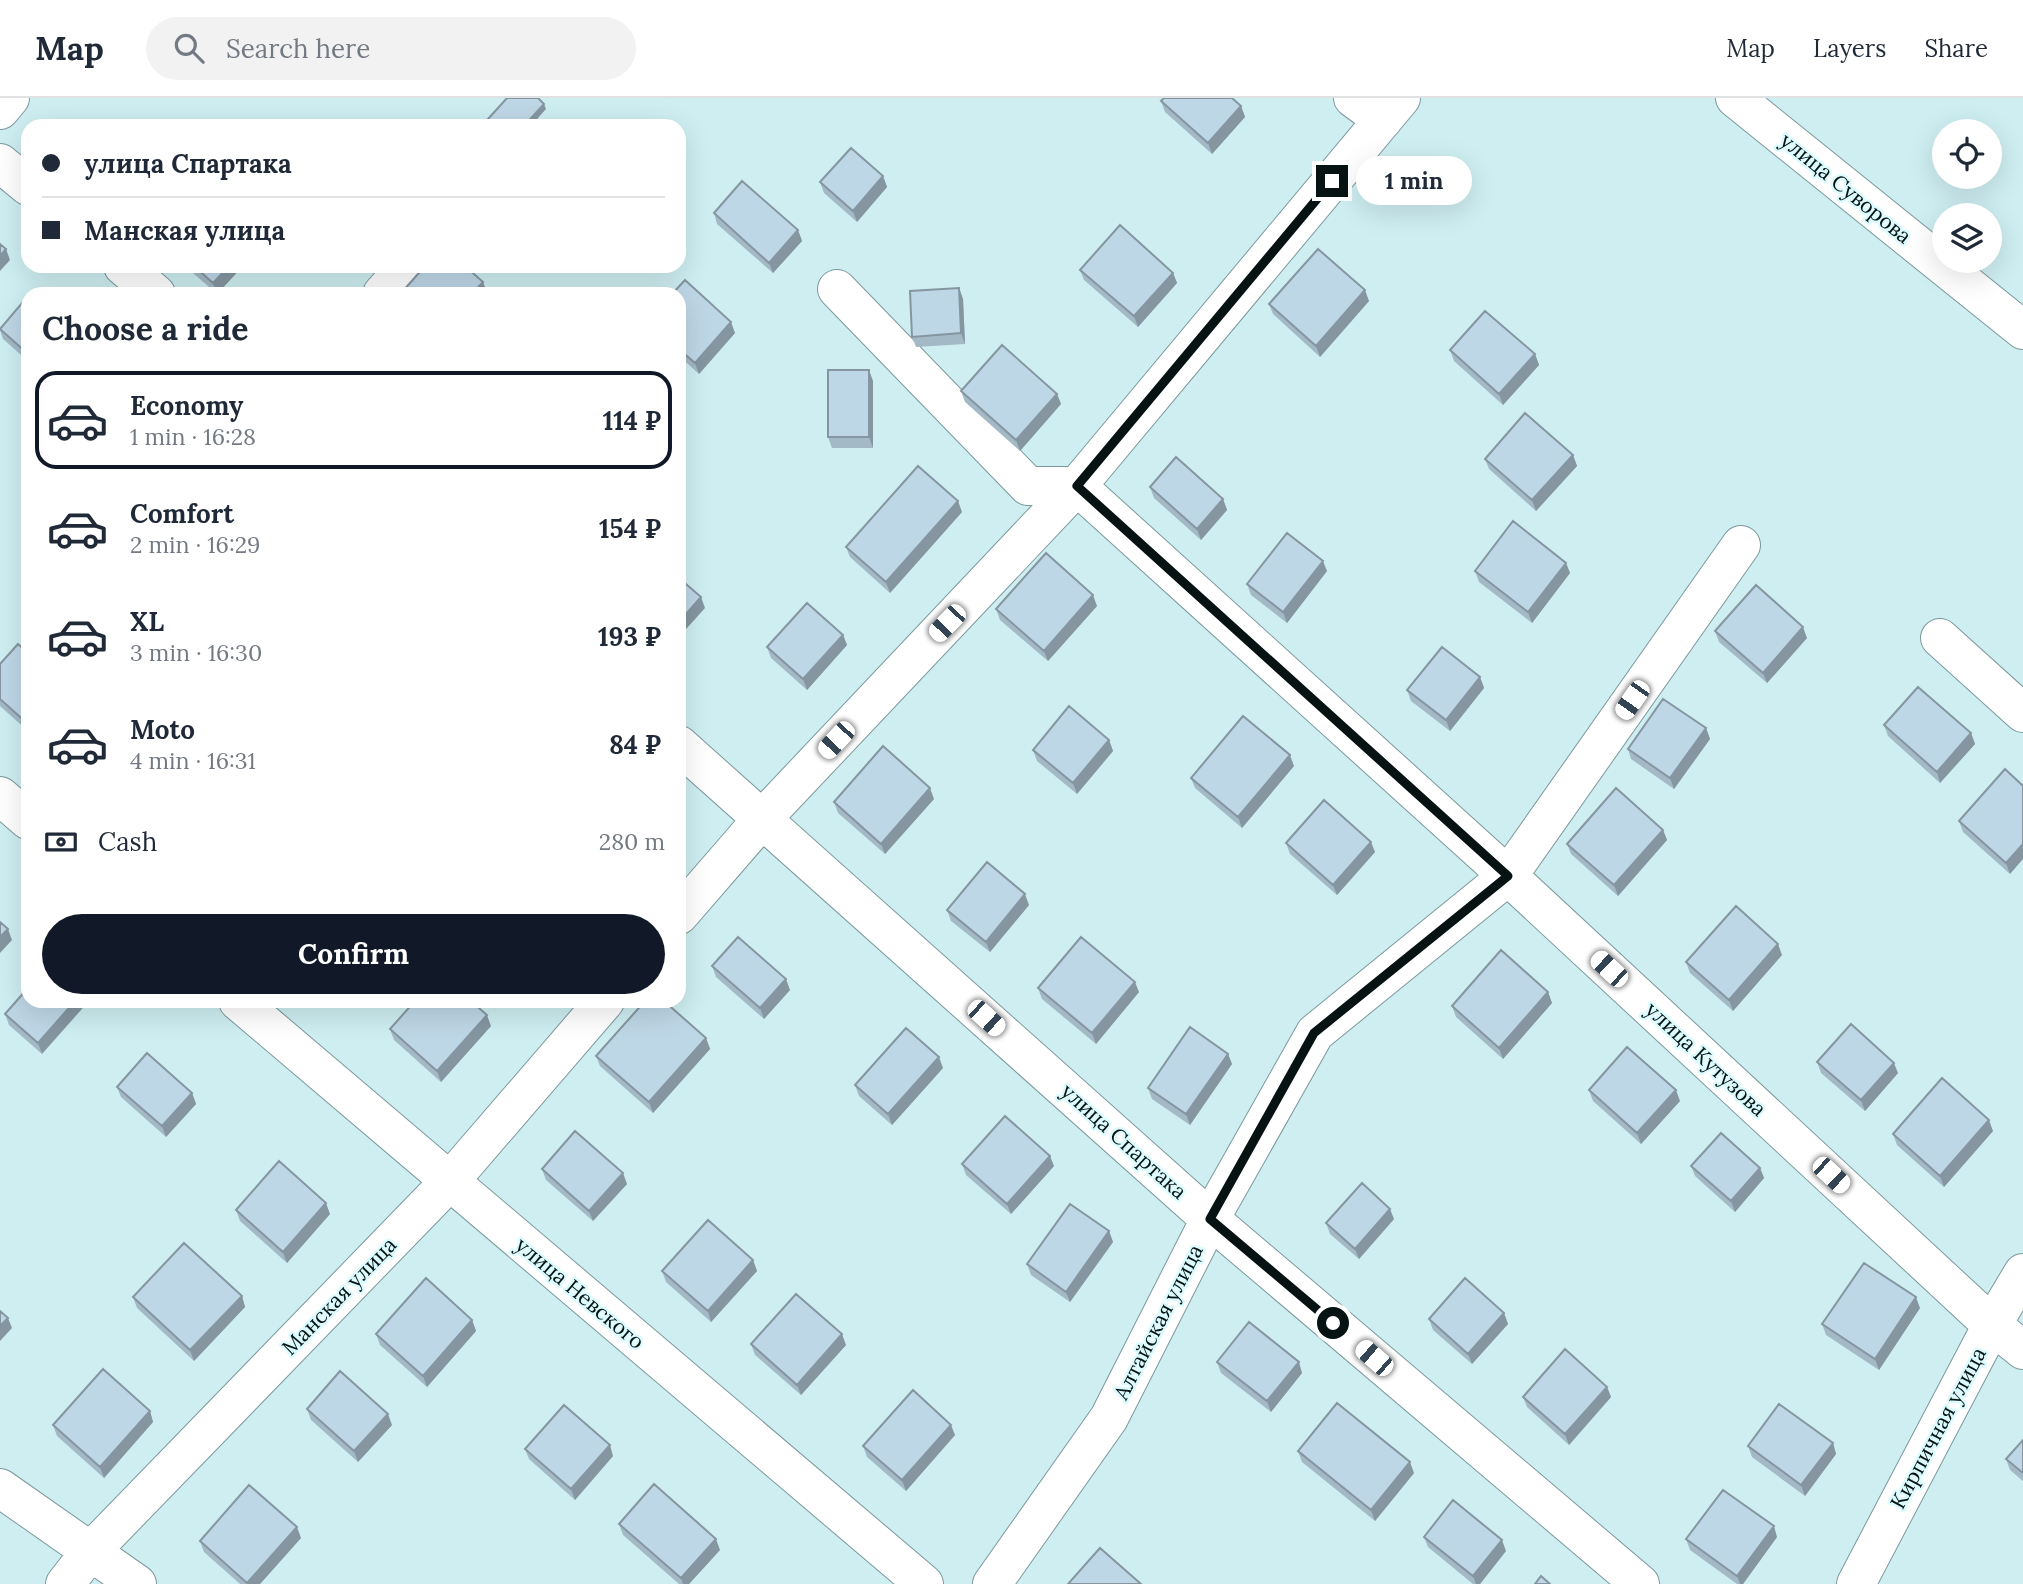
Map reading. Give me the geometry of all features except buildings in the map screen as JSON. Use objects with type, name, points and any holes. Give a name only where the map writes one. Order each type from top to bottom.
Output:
[{"type":"street","points":[[0,110],[10,98]]},
{"type":"street","points":[[686,907],[762,818],[1077,486],[1392,109],[1353,98]]},
{"type":"street","name":"улица Суворова","points":[[1735,98],[2023,330]]},
{"type":"street","points":[[0,163],[21,180]]},
{"type":"street","points":[[131,273],[148,287]]},
{"type":"street","points":[[388,287],[401,273]]},
{"type":"street","points":[[837,289],[1028,486],[1077,486]]},
{"type":"street","name":"улица Кутузова","points":[[1077,486],[1508,876],[1992,1325],[2023,1350]]},
{"type":"street","name":"Алтайская улица","points":[[992,1584],[1109,1418],[1210,1219],[1314,1033],[1508,876],[1741,545]]},
{"type":"street","points":[[1940,639],[2023,713]]},
{"type":"street","name":"улица Спартака","points":[[686,752],[1210,1219],[1640,1584]]},
{"type":"street","points":[[0,796],[21,814]]},
{"type":"street","name":"улица Невского","points":[[247,1008],[924,1584]]},
{"type":"street","name":"Манская улица","points":[[65,1584],[90,1552],[449,1182],[599,1008]]},
{"type":"street","name":"Кирпичная улица","points":[[1856,1584],[1992,1325],[2023,1273]]},
{"type":"street","points":[[0,1488],[137,1584]]},
{"type":"route","points":[[1332,181],[1077,486],[1508,876],[1314,1033],[1210,1219],[1333,1323]]}]
